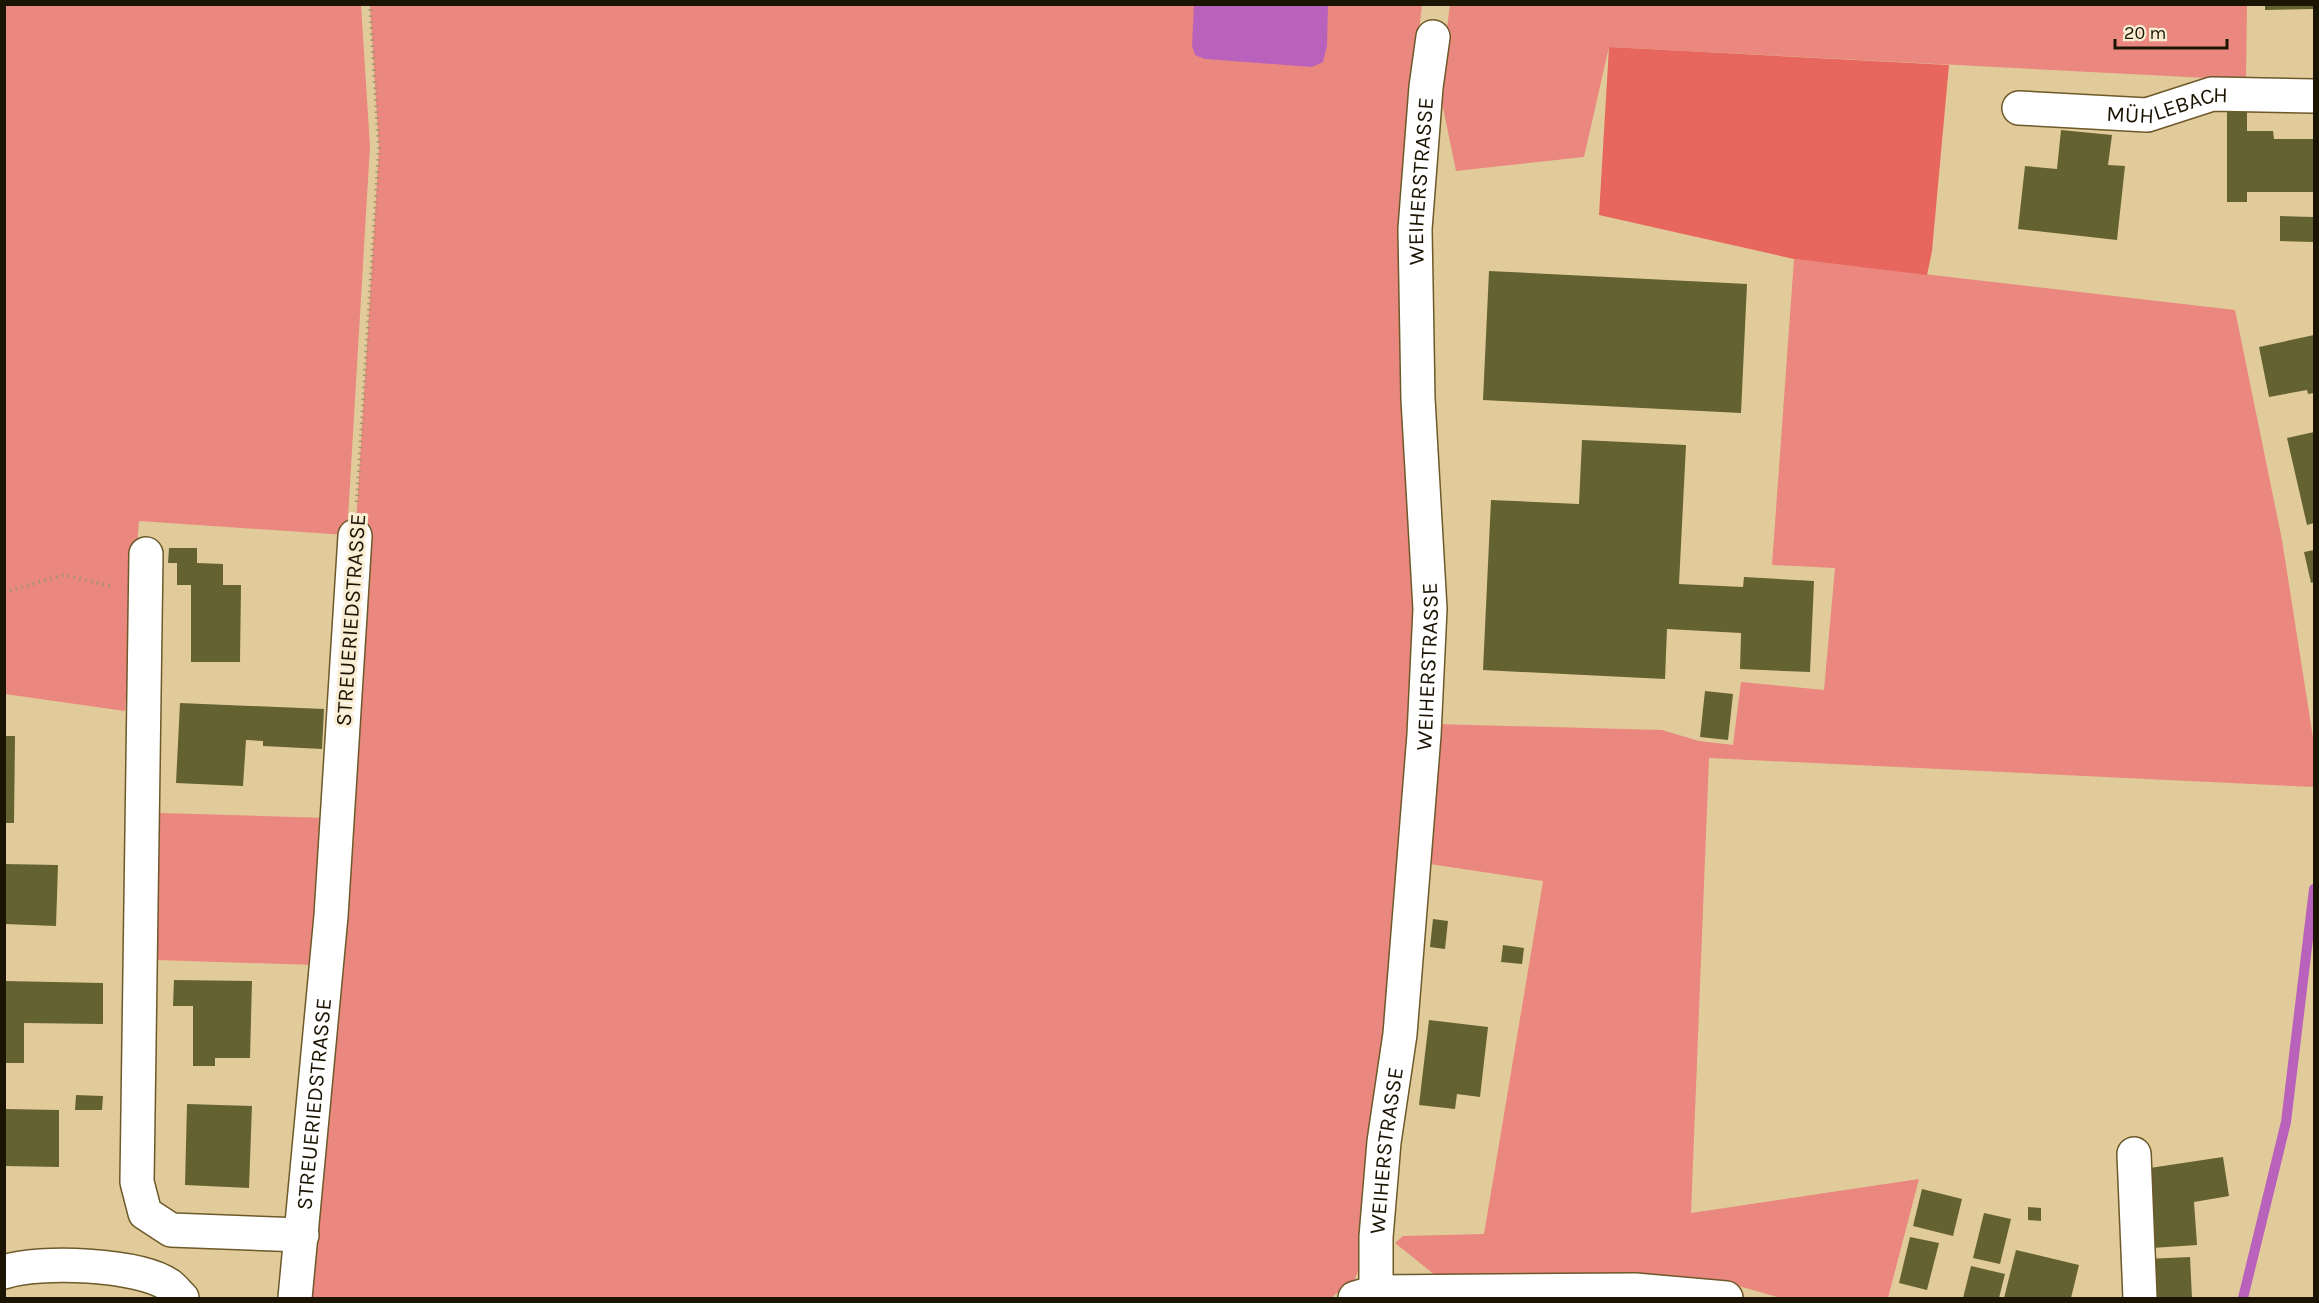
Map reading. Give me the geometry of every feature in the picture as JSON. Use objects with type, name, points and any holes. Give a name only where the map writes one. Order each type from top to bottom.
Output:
[{"type":"street","name":"WEIHERSTRASSE","points":[[1433,38],[1426,87],[1414,230],[1418,399],[1430,609],[1425,735],[1400,1034],[1384,1142],[1375,1273],[1363,1296],[1635,1290],[1726,1299]]},
{"type":"street","name":"MÜHLEBACH","points":[[2019,108],[2146,115],[2212,94],[2314,96]]},
{"type":"street","name":"STREUERIEDSTRASSE","points":[[295,1299],[331,916],[355,536]]},
{"type":"street","name":"STREUERIEDSTRASSE","points":[[146,554],[137,1182],[145,1213],[171,1230],[302,1235]]},
{"type":"street","points":[[2134,1154],[2140,1299]]},
{"type":"street","points":[[4,1272],[15,1269],[79,1265],[141,1273],[169,1285],[183,1299]]},
{"type":"path","name":"STREUERIEDSTRASSE","points":[[355,536],[379,149],[370,4]]},
{"type":"path","points":[[4,592],[64,575],[124,590],[145,608]]},
{"type":"shaded area","points":[[5,5],[361,5],[370,146],[347,535],[139,521],[125,711],[5,694]]},
{"type":"shaded area","points":[[370,5],[1422,5],[1413,84],[1430,609],[1363,1259],[1355,1279],[1331,1298],[295,1298],[347,671],[379,149]]},
{"type":"shaded area","points":[[1194,5],[1328,5],[1327,46],[1323,62],[1312,67],[1205,59],[1195,55],[1192,46]]},
{"type":"shaded area","points":[[1450,5],[2247,5],[2246,80],[1609,47],[1584,157],[1456,171],[1439,88]]},
{"type":"shaded area","points":[[1609,47],[1949,65],[1932,251],[1927,275],[1794,259],[1599,215]]},
{"type":"shaded area","points":[[1794,259],[2235,310],[2282,540],[2314,744],[2314,787],[1709,758],[1691,1213],[1919,1179],[1888,1298],[1781,1298],[1728,1283],[1598,1273],[1435,1275],[1395,1243],[1403,1236],[1484,1234],[1543,881],[1423,863],[1435,724],[1662,730],[1699,741],[1733,745],[1741,682],[1824,690],[1835,568],[1772,565]]},
{"type":"shaded area","points":[[160,813],[328,818],[316,965],[156,960]]},
{"type":"building","points":[[2265,4],[2314,4],[2314,9],[2265,10]]},
{"type":"building","points":[[2227,110],[2247,110],[2247,131],[2273,131],[2274,139],[2313,139],[2314,192],[2247,192],[2247,202],[2227,202]]},
{"type":"building","points":[[2061,130],[2112,135],[2108,165],[2125,166],[2117,240],[2018,229],[2025,166],[2057,169]]},
{"type":"building","points":[[2280,216],[2314,217],[2313,242],[2280,241]]},
{"type":"building","points":[[1489,271],[1747,284],[1741,413],[1483,400]]},
{"type":"building","points":[[2314,335],[2314,393],[2308,394],[2307,390],[2269,397],[2259,347]]},
{"type":"building","points":[[2314,432],[2314,523],[2307,525],[2287,438]]},
{"type":"building","points":[[1582,440],[1686,445],[1679,584],[1743,587],[1744,577],[1814,581],[1810,672],[1740,669],[1741,633],[1667,629],[1665,679],[1483,670],[1491,500],[1579,504]]},
{"type":"building","points":[[169,548],[197,548],[197,563],[223,564],[223,585],[241,585],[240,662],[191,662],[191,585],[177,585],[177,563],[168,563]]},
{"type":"building","points":[[2314,550],[2314,582],[2311,583],[2304,552]]},
{"type":"building","points":[[1705,691],[1733,694],[1728,740],[1700,737]]},
{"type":"building","points":[[180,703],[324,709],[322,749],[263,746],[263,741],[246,740],[243,786],[176,783]]},
{"type":"building","points":[[4,736],[15,736],[14,823],[4,823]]},
{"type":"building","points":[[4,864],[58,865],[56,926],[4,924]]},
{"type":"building","points":[[1433,919],[1448,921],[1445,949],[1430,947]]},
{"type":"building","points":[[1503,945],[1524,948],[1522,964],[1501,962]]},
{"type":"building","points":[[174,980],[252,981],[250,1058],[215,1058],[215,1066],[193,1066],[193,1006],[173,1006]]},
{"type":"building","points":[[4,981],[103,983],[103,1024],[24,1023],[24,1063],[4,1063]]},
{"type":"building","points":[[1429,1020],[1488,1027],[1480,1097],[1457,1094],[1455,1109],[1419,1105]]},
{"type":"building","points":[[76,1095],[103,1096],[102,1110],[75,1110]]},
{"type":"building","points":[[187,1104],[252,1106],[249,1188],[185,1185]]},
{"type":"building","points":[[6,1109],[59,1110],[59,1167],[5,1166]]},
{"type":"building","points":[[2223,1157],[2229,1196],[2194,1202],[2197,1245],[2152,1248],[2143,1169]]},
{"type":"building","points":[[1922,1189],[1962,1199],[1953,1236],[1913,1226]]},
{"type":"building","points":[[2028,1207],[2041,1208],[2041,1221],[2028,1220]]},
{"type":"building","points":[[1984,1213],[2011,1219],[2000,1264],[1973,1258]]},
{"type":"building","points":[[1910,1237],[1939,1243],[1927,1290],[1899,1283]]},
{"type":"building","points":[[2016,1250],[2079,1265],[2071,1298],[2004,1298]]},
{"type":"building","points":[[2190,1257],[2192,1298],[2148,1298],[2146,1259]]},
{"type":"building","points":[[1971,1266],[2005,1274],[1999,1298],[1963,1298]]},
{"type":"waterway","points":[[2243,1298],[2286,1122],[2314,889]]}]
